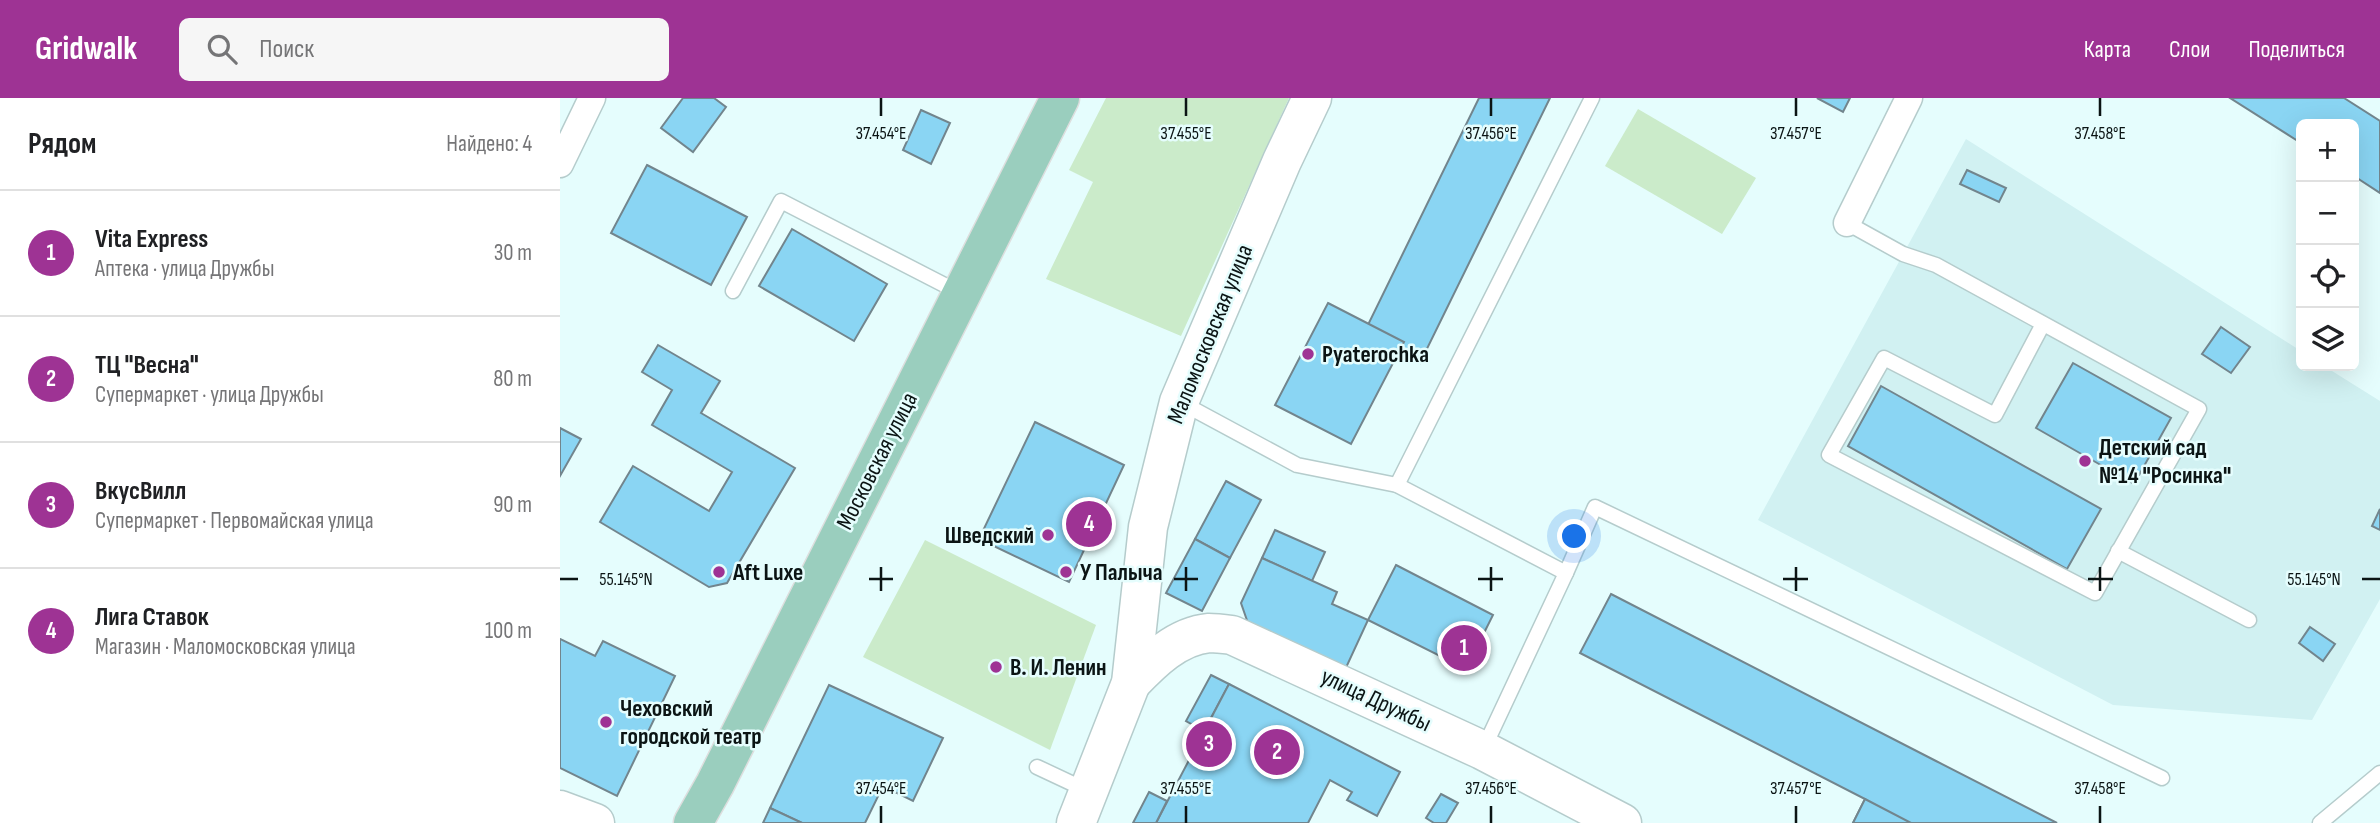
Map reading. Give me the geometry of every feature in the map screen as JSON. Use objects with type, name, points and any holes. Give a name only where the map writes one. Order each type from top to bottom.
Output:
[{"type":"main road","name":"Московская улица","points":[[693,823],[1060,98]]},
{"type":"street","points":[[560,164],[592,98]]},
{"type":"street","name":"Маломосковская улица","points":[[1141,579],[1148,527],[1179,402],[1282,161],[1312,98]]},
{"type":"street","points":[[1847,223],[1909,98]]},
{"type":"street","points":[[1082,807],[1131,682],[1141,579]]},
{"type":"street","name":"улица Дружбы","points":[[1141,579],[1154,607],[1174,621],[1208,633],[1232,635],[1482,750],[1609,820]]},
{"type":"street","points":[[1131,682],[1162,652],[1208,633]]},
{"type":"street","points":[[560,810],[595,823]]},
{"type":"lane","points":[[1396,485],[1592,98]]},
{"type":"lane","points":[[733,291],[781,201],[962,293]]},
{"type":"lane","points":[[1847,223],[1903,254],[1936,265],[2199,409],[2095,593],[1829,455],[1884,358],[1996,415],[2043,324]]},
{"type":"lane","points":[[1179,402],[1297,465],[1396,485],[1566,573]]},
{"type":"lane","points":[[1482,750],[1595,508],[2162,778]]},
{"type":"lane","points":[[2118,551],[2249,620]]},
{"type":"lane","points":[[1037,767],[1082,807]]},
{"type":"lane","points":[[2320,823],[2380,773]]},
{"type":"shaded area","name":"Детский сад №14 \"Росинка\"","points":[[1966,139],[2296,348],[2296,371],[2332,371],[2380,401],[2380,599],[2312,720],[2113,705],[1758,520]]},
{"type":"green space","points":[[1106,98],[1289,98],[1181,336],[1046,279],[1093,182],[1069,170]]},
{"type":"green space","points":[[1638,109],[1756,178],[1722,234],[1605,166]]},
{"type":"green space","points":[[925,540],[1096,625],[1050,750],[863,657]]},
{"type":"building","points":[[683,98],[714,98],[726,107],[693,152],[661,128]]},
{"type":"building","points":[[1479,98],[1550,98],[1420,363],[1363,335]]},
{"type":"building","points":[[1817,98],[1850,98],[1843,112]]},
{"type":"building","points":[[2230,98],[2344,98],[2380,121],[2380,193],[2359,179],[2359,119],[2296,119],[2296,140]]},
{"type":"building","points":[[921,110],[950,123],[931,164],[903,150]]},
{"type":"building","points":[[647,165],[747,217],[711,285],[611,233]]},
{"type":"building","points":[[1967,170],[2006,188],[1999,202],[1960,184]]},
{"type":"building","points":[[792,229],[887,284],[854,341],[759,286]]},
{"type":"building","points":[[1328,303],[1404,342],[1351,444],[1275,405]]},
{"type":"building","points":[[2221,327],[2250,347],[2231,373],[2202,354]]},
{"type":"building","points":[[658,345],[720,381],[701,413],[795,468],[727,583],[709,587],[600,522],[633,466],[709,511],[732,472],[652,425],[672,390],[642,372]]},
{"type":"building","points":[[2073,363],[2171,418],[2134,484],[2036,428]]},
{"type":"building","points":[[1881,386],[2101,509],[2067,569],[1848,446]]},
{"type":"building","points":[[1035,422],[1124,465],[1069,582],[979,539]]},
{"type":"building","points":[[560,428],[581,439],[560,476]]},
{"type":"building","points":[[1226,481],[1261,500],[1230,558],[1195,539]]},
{"type":"building","points":[[2380,509],[2380,530],[2372,526]]},
{"type":"building","points":[[1275,530],[1325,552],[1312,581],[1262,558]]},
{"type":"building","points":[[1195,539],[1230,558],[1202,611],[1166,593]]},
{"type":"building","points":[[1262,558],[1337,592],[1332,604],[1368,620],[1344,672],[1250,629],[1241,603]]},
{"type":"building","points":[[1396,565],[1493,615],[1466,669],[1368,620]]},
{"type":"building","points":[[1611,594],[2057,823],[1853,823],[1865,799],[1580,653]]},
{"type":"building","points":[[2310,627],[2335,644],[2323,661],[2299,643]]},
{"type":"building","name":"Чеховский городской театр","points":[[560,639],[595,656],[603,641],[675,676],[617,796],[560,768]]},
{"type":"building","points":[[1211,675],[1229,684],[1204,731],[1186,721]]},
{"type":"building","points":[[1229,684],[1400,772],[1377,816],[1347,800],[1352,792],[1330,780],[1308,823],[1156,823]]},
{"type":"building","points":[[829,685],[943,738],[913,801],[883,786],[865,823],[802,823],[770,808]]},
{"type":"building","points":[[1149,792],[1167,801],[1156,823],[1133,823]]},
{"type":"building","points":[[1441,794],[1458,803],[1446,823],[1434,823],[1426,818]]},
{"type":"building","points":[[1865,799],[1911,823],[1853,823]]},
{"type":"building","points":[[770,808],[802,823],[763,823]]},
{"type":"place","name":"Pyaterochka","points":[[1308,354]]},
{"type":"place","name":"Детский сад №14 \"Росинка\"","points":[[2085,461]]},
{"type":"place","name":"Лига Ставок","points":[[1089,524]]},
{"type":"place","name":"Шведский","points":[[1048,535]]},
{"type":"place","name":"Aft Luxe","points":[[719,572]]},
{"type":"place","name":"У Палыча","points":[[1066,572]]},
{"type":"place","name":"Vita Express","points":[[1464,648]]},
{"type":"place","name":"В. И. Ленин","points":[[996,667]]},
{"type":"place","name":"Чеховский городской театр","points":[[606,722]]},
{"type":"place","name":"ВкусВилл","points":[[1209,744]]},
{"type":"place","name":"ТЦ \"Весна\"","points":[[1277,752]]}]
